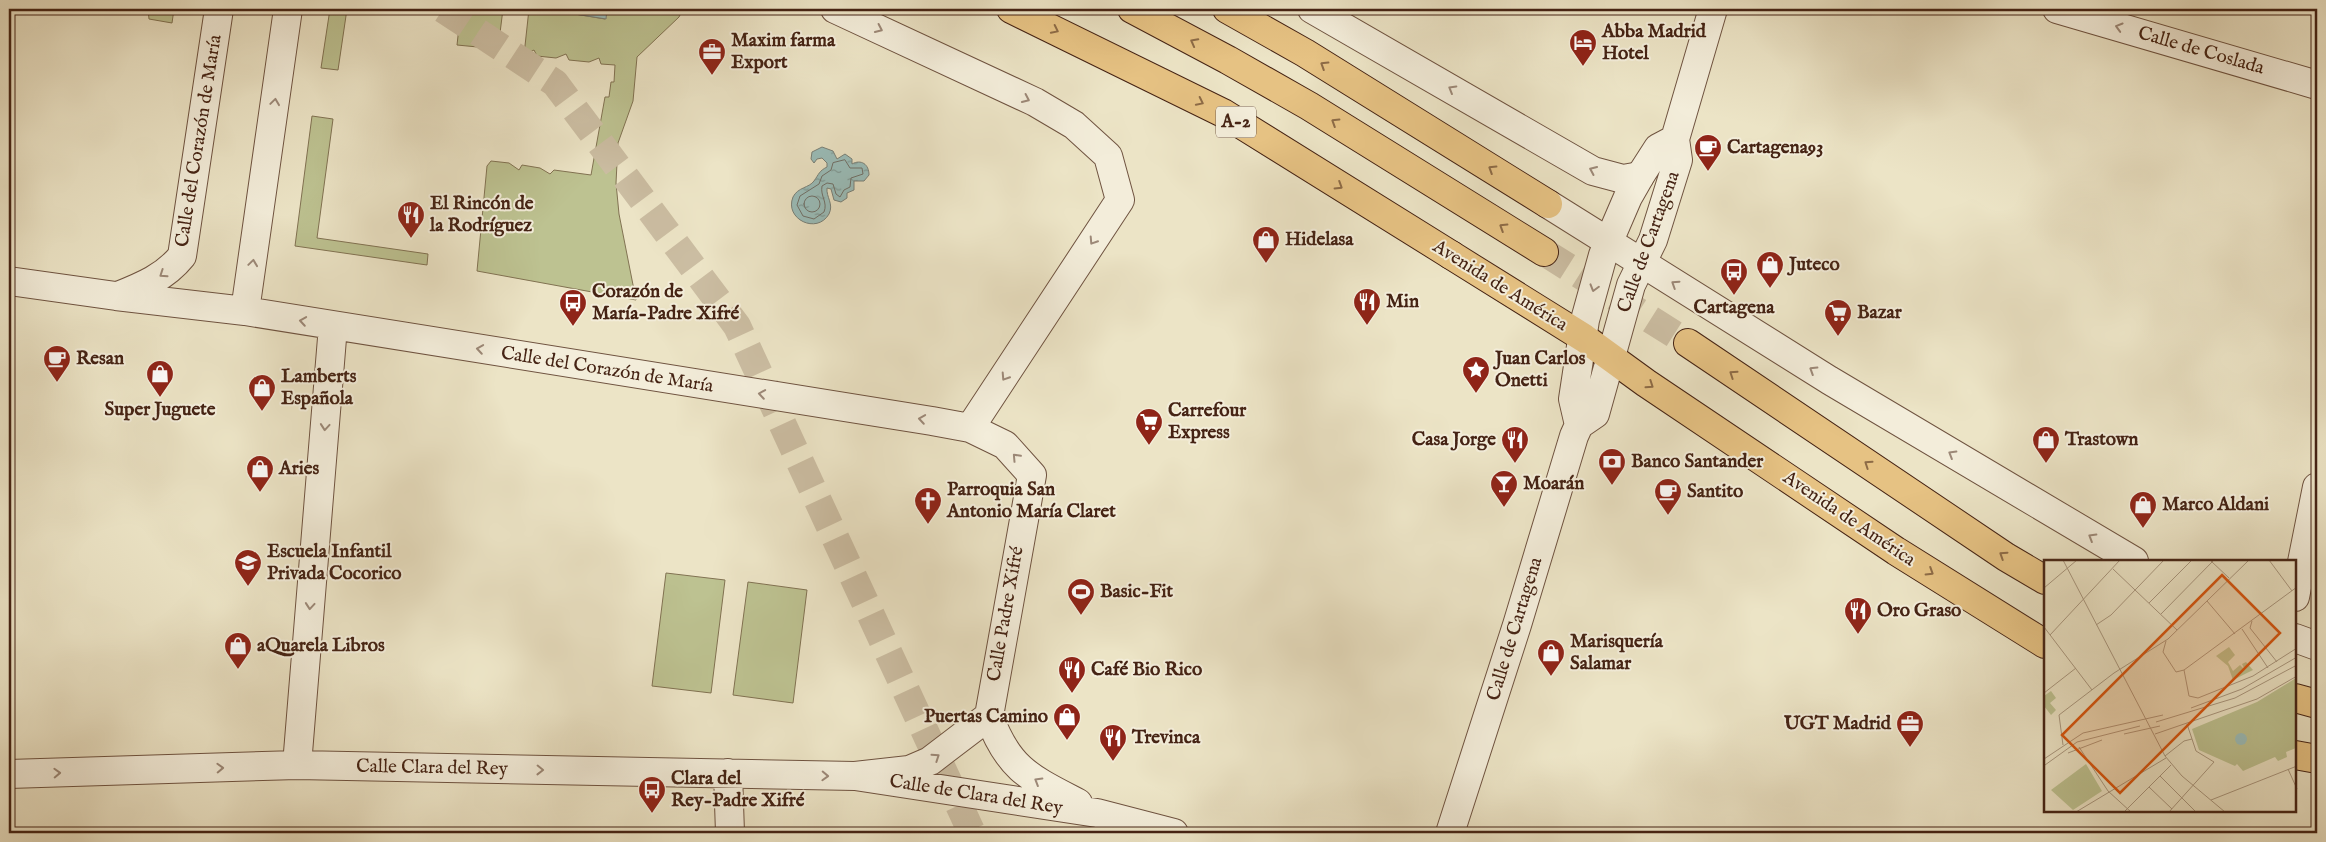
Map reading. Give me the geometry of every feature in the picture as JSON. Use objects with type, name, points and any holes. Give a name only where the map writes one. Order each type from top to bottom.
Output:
[{"type":"main road","name":"Avenida de América","points":[[1011,9],[1223,113],[1584,338],[1646,383],[1896,551],[2044,643]]},
{"type":"main road","name":"A-2","points":[[1132,9],[1228,60],[1308,106],[1544,252]]},
{"type":"main road","points":[[1228,9],[1313,58],[1548,204]]},
{"type":"main road","points":[[1688,343],[2006,557],[2044,579]]},
{"type":"main road","points":[[2296,698],[2317,704]]},
{"type":"main road","points":[[2296,755],[2317,759]]},
{"type":"street","name":"Calle del Corazón de María","points":[[116,296],[157,278],[172,268],[182,256],[219,9]]},
{"type":"street","points":[[245,311],[288,9]]},
{"type":"street","points":[[835,9],[1035,102],[1074,125],[1108,156],[1120,200],[970,428]]},
{"type":"street","name":"Calle de Cartagena","points":[[1450,833],[1517,625],[1574,436],[1580,425],[1595,414],[1631,285],[1653,240],[1678,160],[1674,139],[1713,9]]},
{"type":"street","name":"Calle de Coslada","points":[[2057,9],[2317,85]]},
{"type":"street","points":[[1327,13],[1593,171],[1623,179],[1640,176]]},
{"type":"street","name":"Calle de Cartagena","points":[[1580,425],[1574,399],[1585,320],[1609,242],[1640,176],[1658,148],[1674,139]]},
{"type":"street","points":[[1548,204],[1829,380],[2132,560]]},
{"type":"street","name":"Calle del Corazón de María","points":[[9,281],[245,311],[970,428]]},
{"type":"street","points":[[296,765],[334,326]]},
{"type":"street","name":"Calle Padre Xifré","points":[[970,428],[1005,445],[1032,475],[989,716]]},
{"type":"street","points":[[2296,591],[2317,487]]},
{"type":"street","points":[[2296,638],[2317,646]]},
{"type":"street","points":[[855,776],[909,770],[930,761],[964,737],[989,716]]},
{"type":"street","name":"Calle de Clara del Rey","points":[[989,716],[997,738],[1011,760],[1030,776],[1097,813]]},
{"type":"street","name":"Calle Clara del Rey","points":[[9,774],[296,765],[855,776]]},
{"type":"street","points":[[728,773],[730,833]]},
{"type":"street","name":"Calle de Clara del Rey","points":[[855,776],[1097,813],[1174,833]]},
{"type":"green space","points":[[148,9],[174,9],[172,23],[149,19]]},
{"type":"green space","points":[[330,9],[347,9],[338,70],[321,68]]},
{"type":"green space","points":[[461,9],[503,9],[498,49],[457,45]]},
{"type":"green space","points":[[529,9],[544,9],[605,19],[607,9],[683,9],[679,17],[637,57],[633,101],[618,143],[616,183],[619,214],[636,300],[477,271],[487,166],[491,161],[509,163],[519,170],[522,165],[540,168],[550,174],[554,170],[591,175],[605,97],[609,97],[611,82],[614,82],[615,65],[601,64],[599,58],[589,62],[569,60],[566,54],[556,58],[537,56],[534,50],[524,55]]},
{"type":"green space","points":[[312,116],[333,119],[317,238],[428,254],[427,265],[295,246]]},
{"type":"green space","points":[[666,573],[725,580],[711,693],[652,686]]},
{"type":"green space","points":[[748,582],[807,590],[793,703],[733,695]]},
{"type":"water","points":[[544,9],[607,9],[606,19]]},
{"type":"water","points":[[822,147],[833,151],[837,159],[845,154],[852,159],[852,164],[864,163],[868,168],[869,175],[864,181],[854,181],[854,190],[847,193],[847,198],[841,202],[834,200],[831,189],[827,188],[831,207],[829,214],[824,220],[810,224],[797,218],[791,205],[795,194],[812,183],[821,171],[827,167],[827,163],[822,158],[817,159],[814,163],[811,159],[812,152]]},
{"type":"tunnel","points":[[443,9],[555,83],[737,326],[972,833]]},
{"type":"tunnel","points":[[1544,252],[1688,343]]},
{"type":"place","name":"Abba Madrid Hotel","points":[[1583,67]]},
{"type":"place","name":"Maxim farma Export","points":[[712,76]]},
{"type":"place","name":"Cartagena93","points":[[1708,172]]},
{"type":"place","name":"El Rincón de la Rodríguez","points":[[411,239]]},
{"type":"place","name":"Hidelasa","points":[[1266,264]]},
{"type":"place","name":"Juteco","points":[[1770,289]]},
{"type":"place","name":"Cartagena","points":[[1734,296]]},
{"type":"place","name":"Min","points":[[1367,326]]},
{"type":"place","name":"Corazón de María-Padre Xifré","points":[[573,327]]},
{"type":"place","name":"Bazar","points":[[1838,337]]},
{"type":"place","name":"Resan","points":[[57,383]]},
{"type":"place","name":"Juan Carlos Onetti","points":[[1476,394]]},
{"type":"place","name":"Super Juguete","points":[[160,398]]},
{"type":"place","name":"Lamberts Española","points":[[262,412]]},
{"type":"place","name":"Carrefour Express","points":[[1149,446]]},
{"type":"place","name":"Casa Jorge","points":[[1515,464]]},
{"type":"place","name":"Trastown","points":[[2046,464]]},
{"type":"place","name":"Banco Santander","points":[[1612,486]]},
{"type":"place","name":"Aries","points":[[260,493]]},
{"type":"place","name":"Moarán","points":[[1504,508]]},
{"type":"place","name":"Santito","points":[[1668,516]]},
{"type":"place","name":"Parroquia San Antonio María Claret","points":[[928,525]]},
{"type":"place","name":"Marco Aldani","points":[[2143,529]]},
{"type":"place","name":"Escuela Infantil Privada Cocorico","points":[[248,587]]},
{"type":"place","name":"Basic-Fit","points":[[1081,616]]},
{"type":"place","name":"Oro Graso","points":[[1858,635]]},
{"type":"place","name":"aQuarela Libros","points":[[238,670]]},
{"type":"place","name":"Marisquería Salamar","points":[[1551,677]]},
{"type":"place","name":"Café Bio Rico","points":[[1072,694]]},
{"type":"place","name":"Puertas Camino","points":[[1067,741]]},
{"type":"place","name":"UGT Madrid","points":[[1910,748]]},
{"type":"place","name":"Trevinca","points":[[1113,762]]},
{"type":"place","name":"Clara del Rey-Padre Xifré","points":[[652,814]]}]
